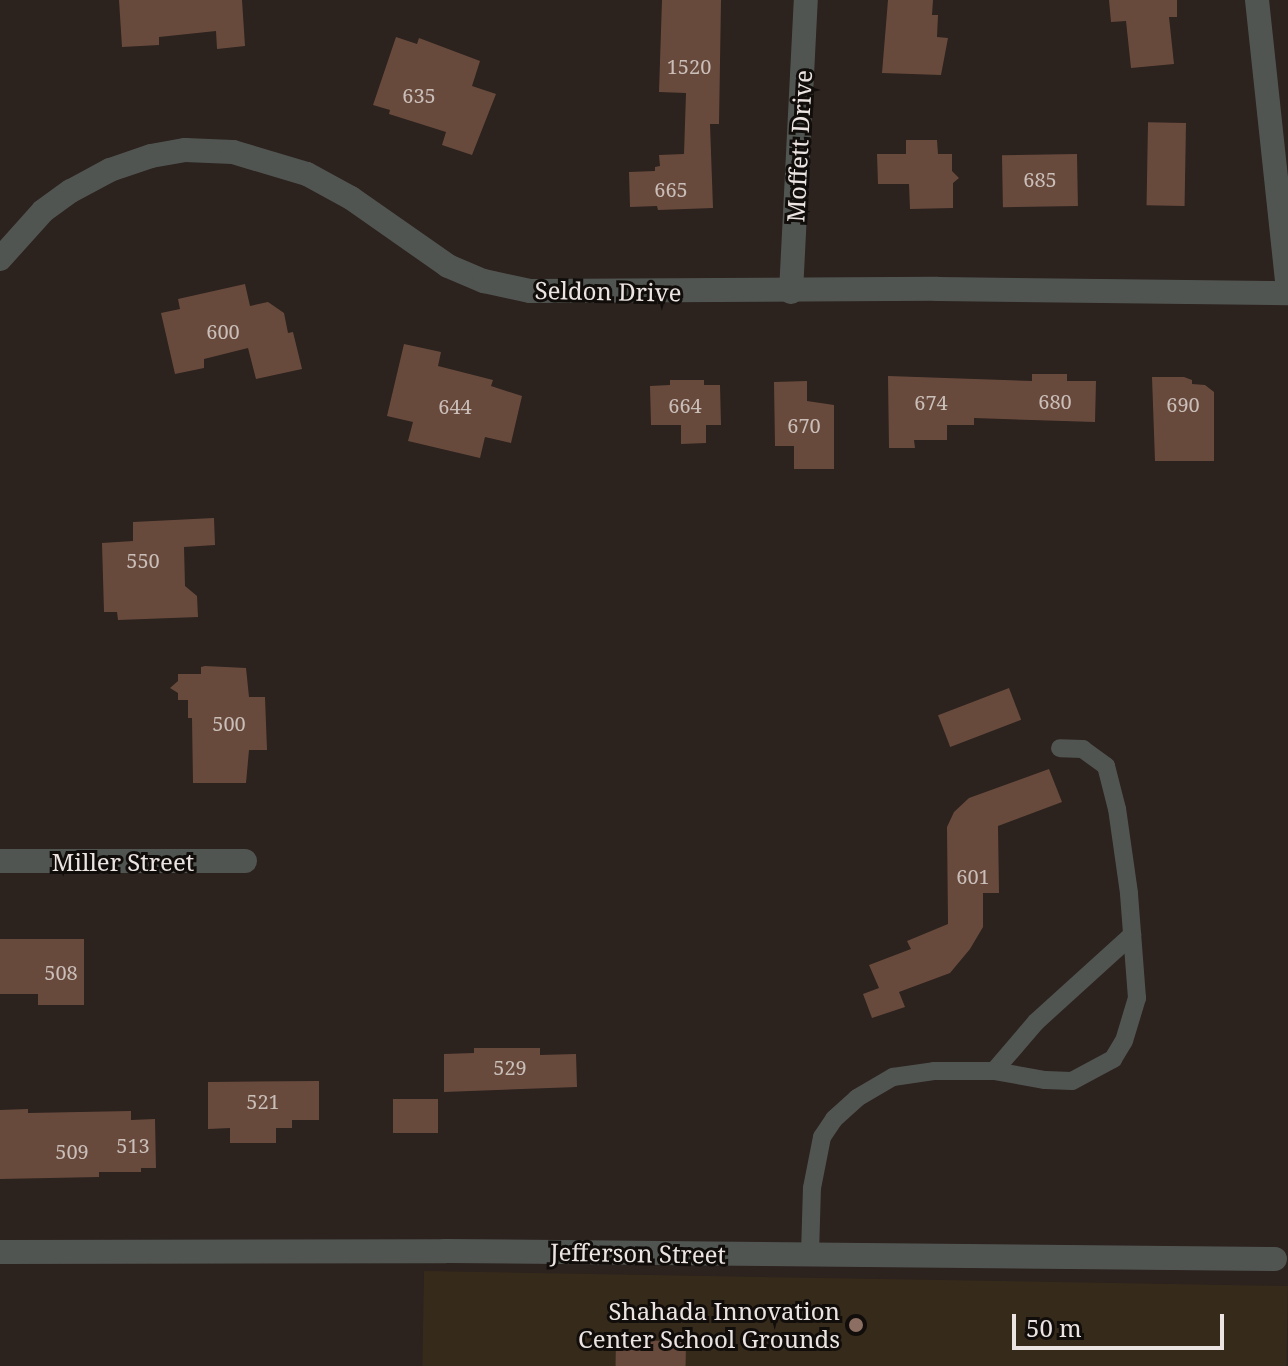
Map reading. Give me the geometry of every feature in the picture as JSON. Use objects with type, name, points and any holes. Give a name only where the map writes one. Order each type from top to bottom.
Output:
[{"type":"street","name":"Moffett Drive","points":[[791,292],[806,0]]},
{"type":"street","points":[[1257,0],[1288,291]]},
{"type":"street","name":"Seldon Drive","points":[[0,259],[43,211],[110,170],[151,156],[185,150],[233,152],[307,174],[351,198],[448,266],[484,281],[530,291],[1288,291]]},
{"type":"street","name":"Miller Street","points":[[0,861],[245,861]]},
{"type":"street","name":"Jefferson Street","points":[[0,1252],[810,1254],[1275,1259]]},
{"type":"lane","points":[[810,1254],[817,1157],[822,1137],[834,1119],[857,1098],[893,1077],[934,1071],[994,1071],[1045,1080],[1072,1081],[1113,1059],[1133,1021],[1137,998],[1126,863],[1106,766],[1083,749],[1060,748]]},
{"type":"lane","points":[[994,1071],[1036,1022],[1132,935]]},
{"type":"shaded area","name":"Shahada Innovation Center School Grounds","points":[[424,1271],[1288,1286],[1286,1366],[422,1366]]},
{"type":"building","points":[[119,0],[242,0],[245,46],[217,49],[216,31],[159,37],[159,45],[122,47]]},
{"type":"building","points":[[662,0],[721,0],[719,124],[710,124],[713,208],[658,210],[657,206],[630,207],[629,172],[655,171],[655,167],[660,166],[659,155],[684,154],[686,93],[659,92]]},
{"type":"building","points":[[888,0],[933,0],[932,15],[938,15],[937,37],[948,38],[941,75],[882,73]]},
{"type":"building","points":[[1109,0],[1177,0],[1177,17],[1169,17],[1174,64],[1131,68],[1126,21],[1111,22]]},
{"type":"building","points":[[396,37],[417,44],[419,38],[480,61],[472,86],[496,94],[472,155],[442,145],[446,132],[389,114],[390,110],[373,105]]},
{"type":"building","points":[[1148,122],[1186,123],[1185,206],[1147,205]]},
{"type":"building","points":[[906,140],[937,140],[938,154],[952,154],[952,171],[959,178],[953,183],[953,208],[910,209],[909,184],[878,184],[877,154],[906,154]]},
{"type":"building","points":[[1077,154],[1078,206],[1003,207],[1002,155]]},
{"type":"building","points":[[245,284],[250,306],[268,302],[284,313],[288,333],[293,332],[302,369],[256,379],[248,348],[204,359],[204,368],[175,374],[161,313],[180,309],[178,299]]},
{"type":"building","points":[[404,344],[441,352],[438,366],[493,380],[491,386],[522,396],[511,443],[485,437],[480,458],[408,441],[413,422],[387,416]]},
{"type":"building","points":[[1032,374],[1067,374],[1067,381],[1096,381],[1095,422],[974,418],[974,425],[947,425],[947,440],[914,440],[915,448],[889,448],[888,376],[1032,381]]},
{"type":"building","points":[[1152,377],[1184,377],[1192,380],[1192,384],[1205,385],[1214,392],[1214,461],[1155,461]]},
{"type":"building","points":[[670,380],[704,380],[704,385],[720,385],[721,425],[706,425],[706,443],[681,444],[681,425],[651,425],[650,386],[670,385]]},
{"type":"building","points":[[807,381],[807,401],[834,405],[834,469],[794,469],[794,446],[775,446],[774,382]]},
{"type":"building","points":[[214,518],[215,545],[184,547],[185,586],[197,596],[198,617],[118,620],[117,612],[104,612],[102,543],[133,541],[133,522]]},
{"type":"building","points":[[201,667],[246,668],[249,697],[265,697],[267,750],[249,750],[246,783],[193,783],[192,718],[188,718],[188,700],[178,700],[178,693],[170,688],[178,681],[178,674],[201,674]]},
{"type":"building","points":[[1009,688],[1021,720],[950,747],[938,715]]},
{"type":"building","points":[[1049,769],[1062,802],[998,826],[999,893],[983,893],[983,927],[970,949],[950,973],[899,992],[905,1007],[872,1018],[863,994],[879,988],[869,965],[911,949],[907,941],[948,924],[947,827],[954,812],[969,798]]},
{"type":"building","points":[[0,939],[84,939],[84,1005],[38,1005],[38,994],[0,994]]},
{"type":"building","points":[[474,1048],[540,1048],[540,1055],[576,1054],[577,1087],[444,1092],[444,1054],[474,1053]]},
{"type":"building","points":[[319,1081],[319,1120],[292,1120],[292,1128],[276,1128],[276,1143],[230,1143],[230,1128],[208,1129],[208,1082]]},
{"type":"building","points":[[393,1099],[438,1099],[438,1133],[393,1133]]},
{"type":"building","points":[[28,1109],[28,1113],[131,1111],[131,1120],[155,1119],[156,1168],[141,1168],[141,1172],[99,1172],[99,1177],[0,1179],[0,1110]]},
{"type":"building","points":[[616,1340],[686,1341],[686,1366],[616,1366]]},
{"type":"place","name":"Shahada Innovation Center School Grounds","points":[[856,1325]]}]
